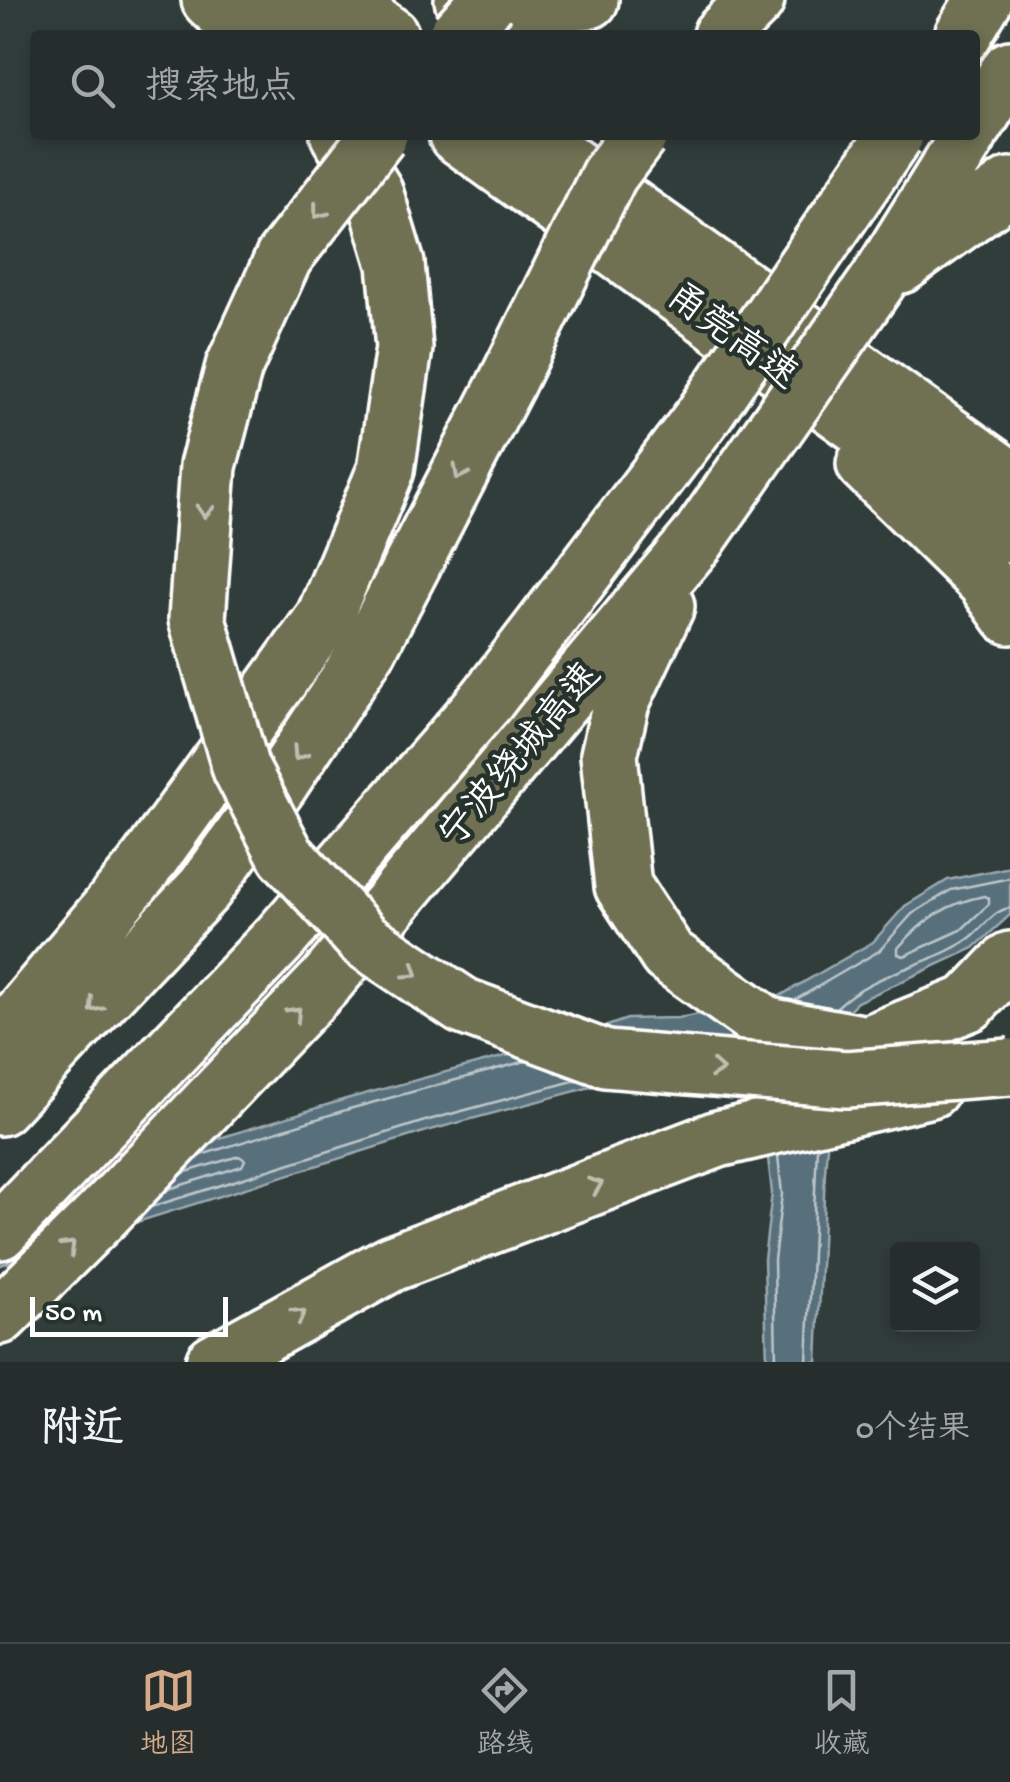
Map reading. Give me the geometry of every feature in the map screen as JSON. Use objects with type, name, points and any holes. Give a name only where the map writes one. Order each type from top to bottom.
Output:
[{"type":"highway","points":[[210,0],[243,30]]},
{"type":"highway","points":[[268,0],[310,30]]},
{"type":"highway","points":[[341,0],[383,30]]},
{"type":"highway","points":[[463,0],[492,9],[590,0]]},
{"type":"highway","points":[[462,30],[489,0]]},
{"type":"highway","points":[[727,30],[756,0]]},
{"type":"highway","points":[[966,30],[984,0]]},
{"type":"highway","points":[[980,118],[1010,69]]},
{"type":"highway","points":[[0,1039],[142,870],[324,618],[386,470],[404,348],[396,264],[374,191],[342,140]]},
{"type":"highway","points":[[375,140],[284,257],[234,368],[208,466],[197,620],[241,769],[286,855],[364,940],[463,1006],[606,1059],[846,1079],[1010,1069]]},
{"type":"highway","name":"甬莞高速","points":[[464,140],[1010,534]]},
{"type":"highway","name":"甬莞高速","points":[[536,140],[1010,479]]},
{"type":"highway","points":[[0,1108],[206,888],[369,648],[609,175],[636,140]]},
{"type":"highway","name":"宁波绕城高速","points":[[0,1231],[279,940],[488,700],[703,416],[892,140]]},
{"type":"highway","name":"宁波绕城高速","points":[[0,1316],[102,1216],[326,980],[697,540],[878,281],[966,140]]},
{"type":"highway","points":[[878,281],[1010,186]]},
{"type":"highway","points":[[670,288],[864,463],[985,582],[1010,616]]},
{"type":"highway","points":[[911,408],[1010,446]]},
{"type":"highway","points":[[697,540],[622,702],[609,756],[623,886],[668,955],[768,1026],[867,1044],[969,1003],[1010,960]]},
{"type":"highway","points":[[214,1362],[392,1263],[718,1139],[1010,1069]]},
{"type":"water","points":[[1010,867],[1010,915],[974,948],[857,1002],[837,1021],[825,1172],[817,1362],[767,1362],[764,1259],[772,1193],[756,1053],[743,1046],[427,1131],[0,1265],[0,1206],[346,1099],[576,1037],[627,1019],[678,1018],[771,1001],[873,942],[905,906],[948,880]]}]
